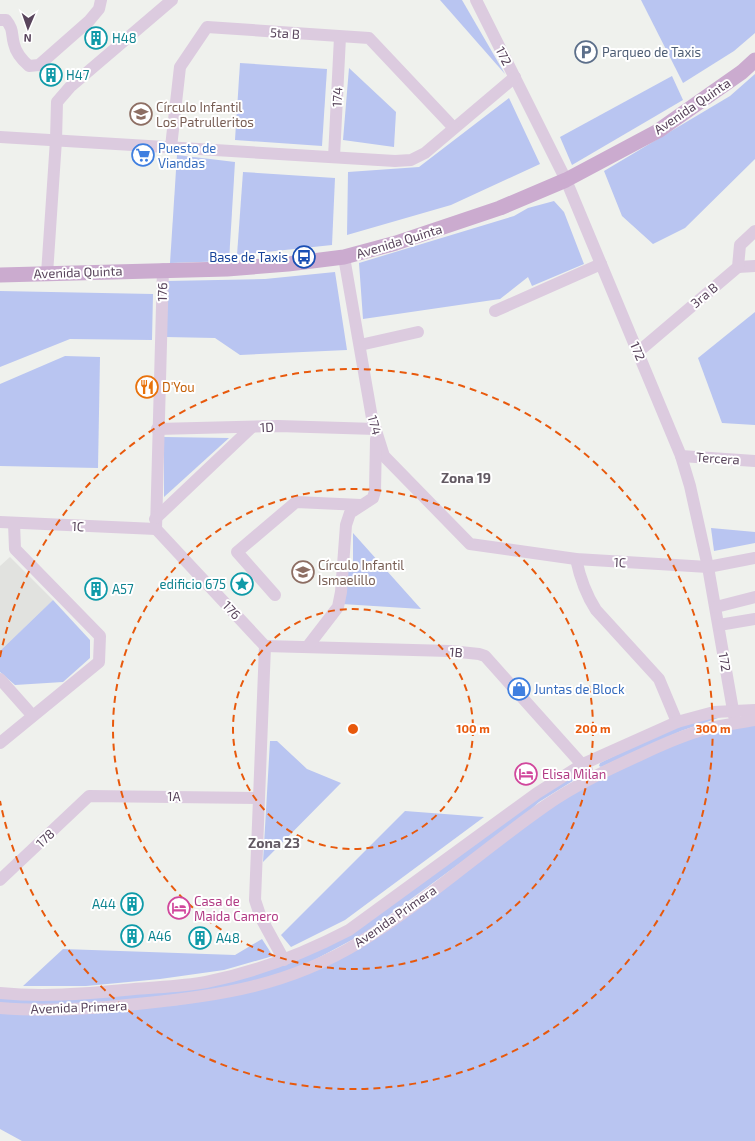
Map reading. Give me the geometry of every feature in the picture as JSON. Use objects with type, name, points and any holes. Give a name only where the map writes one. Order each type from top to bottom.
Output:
[{"type":"main road","name":"Avenida Quinta","points":[[0,275],[163,269],[227,269],[305,263],[344,257],[411,238],[500,208],[566,180],[658,130],[742,72],[755,60]]},
{"type":"street","points":[[47,274],[56,140],[57,102],[70,87],[172,0]]},
{"type":"street","name":"172","points":[[476,0],[566,180],[681,456],[690,486],[708,567],[716,607],[732,710],[736,723]]},
{"type":"street","points":[[0,20],[6,20],[12,28],[14,45],[20,58],[29,66],[39,65],[89,21],[100,5]]},
{"type":"street","name":"5ta B","points":[[171,147],[180,67],[207,27],[369,38],[453,127]]},
{"type":"street","name":"174","points":[[334,157],[340,37]]},
{"type":"street","points":[[0,137],[334,157],[411,160],[425,153],[453,127],[515,77]]},
{"type":"street","points":[[755,231],[740,245],[738,267],[755,266]]},
{"type":"street","name":"174","points":[[344,257],[376,429],[384,456],[470,544],[485,547]]},
{"type":"street","points":[[495,312],[601,264]]},
{"type":"street","name":"3ra B","points":[[638,352],[738,267]]},
{"type":"street","name":"176","points":[[163,269],[157,429],[156,524],[265,646]]},
{"type":"street","points":[[360,345],[418,332]]},
{"type":"street","name":"1D","points":[[157,429],[251,428],[278,426],[376,429]]},
{"type":"street","points":[[156,524],[251,428]]},
{"type":"street","points":[[308,646],[338,607],[341,592],[346,525],[350,513],[373,498],[376,429]]},
{"type":"street","name":"Tercera","points":[[681,456],[755,461]]},
{"type":"street","points":[[275,595],[237,552],[296,502],[361,505]]},
{"type":"street","name":"1C","points":[[0,522],[156,524]]},
{"type":"street","points":[[0,742],[99,662],[100,636],[14,550],[14,523]]},
{"type":"street","name":"1C","points":[[485,547],[576,559],[708,567],[755,558]]},
{"type":"street","points":[[576,559],[582,584],[588,598],[596,610],[659,679],[677,722]]},
{"type":"street","points":[[716,607],[755,597]]},
{"type":"street","points":[[719,625],[755,620]]},
{"type":"street","points":[[265,646],[255,900],[261,918],[284,960]]},
{"type":"street","name":"1B","points":[[265,646],[450,651],[479,654],[484,656],[583,764],[592,777]]},
{"type":"street","points":[[0,679],[32,715]]},
{"type":"street","name":"Avenida Primera","points":[[0,993],[21,995],[70,995],[205,982],[248,972],[284,960],[317,946],[348,930],[531,798],[583,764],[677,722],[714,712],[755,710]]},
{"type":"street","name":"Avenida Primera","points":[[0,1008],[46,1010],[97,1008],[201,998],[245,990],[300,972],[361,942],[545,806],[592,777],[676,738],[705,729],[755,720]]},
{"type":"street","name":"1A","points":[[89,796],[259,798]]},
{"type":"street","name":"178","points":[[0,880],[89,796]]},
{"type":"shaded area","points":[[440,0],[462,0],[505,74]]},
{"type":"shaded area","points":[[641,0],[755,0],[755,33],[734,51],[683,83]]},
{"type":"shaded area","points":[[240,63],[327,69],[322,146],[235,140]]},
{"type":"shaded area","points":[[349,68],[396,112],[394,147],[343,140]]},
{"type":"shaded area","points":[[755,74],[755,159],[685,228],[653,244],[622,216],[604,171],[730,96]]},
{"type":"shaded area","points":[[672,76],[683,100],[572,165],[560,137]]},
{"type":"shaded area","points":[[509,98],[540,164],[451,205],[347,235],[348,172],[419,167]]},
{"type":"shaded area","points":[[177,155],[235,162],[229,261],[170,263]]},
{"type":"shaded area","points":[[243,172],[335,178],[332,245],[237,255]]},
{"type":"shaded area","points":[[554,201],[564,212],[584,264],[532,286],[528,277],[500,299],[363,319],[359,263],[514,216],[528,208]]},
{"type":"shaded area","points":[[335,272],[347,350],[240,355],[215,338],[166,337],[167,281],[265,279]]},
{"type":"shaded area","points":[[0,291],[153,294],[152,340],[70,339],[0,367]]},
{"type":"shaded area","points":[[755,312],[755,425],[722,423],[698,358]]},
{"type":"shaded area","points":[[65,356],[100,357],[98,468],[0,466],[0,384]]},
{"type":"shaded area","points":[[164,437],[229,438],[164,497]]},
{"type":"shaded area","points":[[711,528],[755,532],[755,543],[714,551]]},
{"type":"shaded area","points":[[353,533],[421,609],[342,604],[348,571],[353,570]]},
{"type":"shaded area","points":[[10,557],[53,600],[0,651],[0,566]]},
{"type":"shaded area","points":[[53,600],[90,640],[90,658],[63,682],[15,685],[0,672],[0,651]]},
{"type":"shaded area","points":[[721,717],[681,731],[601,767],[599,766],[600,763],[659,735],[689,723]]},
{"type":"shaded area","points":[[755,721],[755,1141],[22,1141],[0,1129],[0,1012],[179,1005],[343,954],[567,792],[636,761],[717,728]]},
{"type":"shaded area","points":[[270,741],[277,741],[307,769],[341,783],[263,862]]},
{"type":"shaded area","points":[[578,773],[579,777],[539,802],[518,821],[363,934],[303,966],[233,988],[83,1005],[0,1004],[0,997],[245,978],[293,962],[340,940],[523,808]]},
{"type":"shaded area","points":[[405,811],[484,817],[345,920],[291,947],[281,935]]},
{"type":"shaded area","points":[[262,939],[273,956],[224,970],[160,979],[86,986],[23,986],[63,949],[235,955]]},
{"type":"place","name":"H48","points":[[96,38]]},
{"type":"place","name":"Parqueo de Taxis","points":[[586,52]]},
{"type":"place","name":"H47","points":[[51,75]]},
{"type":"place","name":"Círculo Infantil Los Patrulleritos","points":[[141,114]]},
{"type":"place","name":"Puesto de Viandas","points":[[143,155]]},
{"type":"place","name":"Base de Taxis","points":[[304,257]]},
{"type":"place","name":"D'You","points":[[147,387]]},
{"type":"place","name":"Círculo Infantil Ismaelillo","points":[[303,572]]},
{"type":"place","name":"edificio 675","points":[[242,584]]},
{"type":"place","name":"A57","points":[[96,589]]},
{"type":"place","name":"Juntas de Block","points":[[519,689]]},
{"type":"place","name":"Elisa Milan","points":[[526,774]]},
{"type":"place","name":"A44","points":[[132,904]]},
{"type":"place","name":"Casa de Maida Camero","points":[[179,908]]},
{"type":"place","name":"A46","points":[[132,936]]},
{"type":"place","name":"A48","points":[[200,938]]},
{"type":"district","name":"Zona 19","points":[[466,478]]},
{"type":"district","name":"Zona 23","points":[[274,843]]}]
